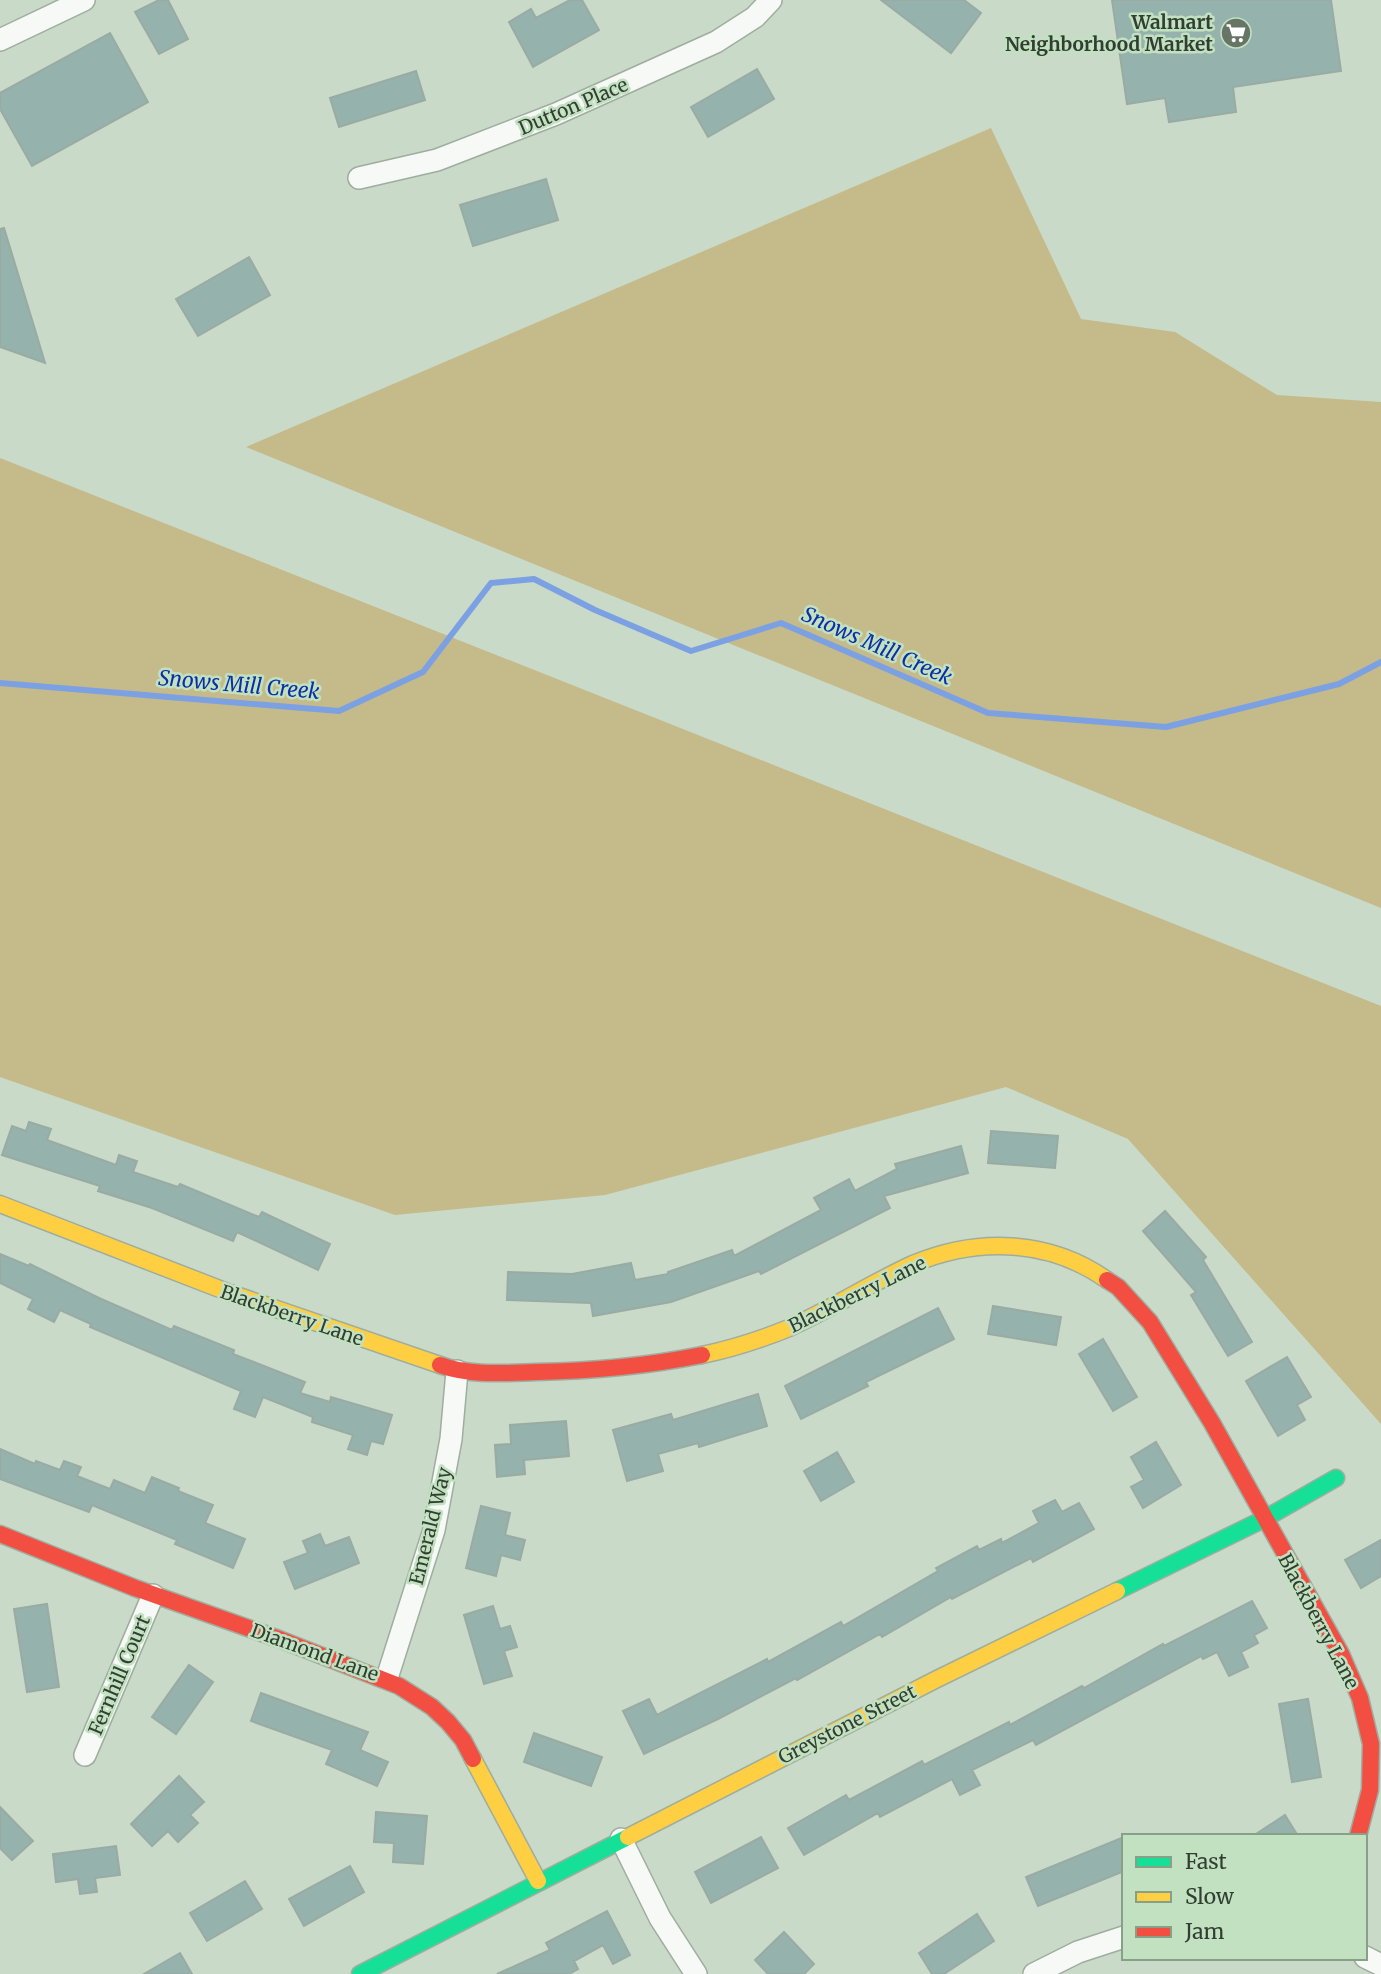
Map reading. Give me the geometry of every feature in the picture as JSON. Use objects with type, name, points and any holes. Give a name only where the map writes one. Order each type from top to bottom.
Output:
[{"type":"street","name":"Dutton Place","points":[[359,177],[437,160],[556,114],[716,42],[755,17],[771,0]]},
{"type":"street","points":[[0,40],[73,2]]},
{"type":"street","name":"Blackberry Lane","points":[[0,1204],[230,1293],[457,1371],[580,1371],[652,1365],[721,1351],[788,1328],[936,1256],[983,1245],[1031,1247],[1077,1261],[1118,1287],[1150,1322],[1212,1423],[1341,1654],[1360,1698],[1371,1744],[1370,1790],[1359,1834]]},
{"type":"street","name":"Emerald Way","points":[[387,1678],[434,1530],[452,1439],[457,1371]]},
{"type":"street","name":"Greystone Street","points":[[360,1974],[937,1679],[1264,1518],[1336,1478]]},
{"type":"street","name":"Diamond Lane","points":[[0,1534],[153,1595],[249,1628],[360,1671],[387,1678],[421,1697],[449,1721],[463,1740],[538,1881]]},
{"type":"street","name":"Fernhill Court","points":[[85,1755],[153,1595]]},
{"type":"street","points":[[621,1839],[660,1918],[696,1974]]},
{"type":"street","points":[[1034,1974],[1078,1952],[1122,1938]]},
{"type":"shaded area","points":[[991,128],[1081,319],[1175,332],[1277,395],[1381,402],[1381,908],[246,447]]},
{"type":"shaded area","points":[[0,458],[1381,1006],[1381,1424],[1128,1139],[1006,1087],[605,1195],[395,1215],[0,1077]]},
{"type":"building","points":[[159,0],[168,0],[188,39],[159,54],[135,12]]},
{"type":"building","points":[[570,0],[582,0],[599,30],[533,67],[509,22],[531,9],[536,18]]},
{"type":"building","points":[[881,0],[964,0],[981,13],[951,53]]},
{"type":"building","points":[[1112,0],[1331,0],[1341,71],[1233,87],[1236,112],[1169,122],[1165,98],[1127,104]]},
{"type":"building","points":[[110,33],[148,102],[32,166],[0,109],[0,93]]},
{"type":"building","points":[[757,69],[774,99],[708,137],[691,107]]},
{"type":"building","points":[[416,71],[425,100],[339,127],[330,98]]},
{"type":"building","points":[[546,179],[558,220],[473,246],[460,205]]},
{"type":"building","points":[[4,228],[45,363],[0,347],[0,229]]},
{"type":"building","points":[[249,257],[270,295],[198,336],[176,299]]},
{"type":"building","points":[[29,1122],[51,1129],[47,1140],[116,1165],[119,1155],[137,1161],[133,1172],[178,1187],[180,1184],[259,1217],[262,1212],[330,1244],[318,1270],[237,1232],[233,1241],[152,1208],[98,1191],[100,1186],[2,1155],[12,1126],[26,1131]]},
{"type":"building","points":[[991,1131],[1058,1136],[1055,1168],[988,1163]]},
{"type":"building","points":[[961,1146],[968,1173],[884,1196],[890,1208],[761,1274],[759,1271],[671,1302],[593,1316],[591,1303],[507,1300],[508,1272],[572,1274],[631,1263],[635,1280],[668,1274],[732,1250],[734,1256],[821,1210],[814,1198],[849,1179],[855,1191],[897,1169],[895,1164]]},
{"type":"building","points":[[1165,1211],[1206,1257],[1203,1260],[1252,1342],[1228,1356],[1191,1295],[1196,1292],[1143,1231]]},
{"type":"building","points":[[0,1254],[29,1266],[30,1264],[172,1330],[174,1326],[234,1350],[233,1354],[305,1382],[300,1393],[330,1402],[331,1397],[392,1415],[383,1444],[371,1441],[367,1455],[348,1449],[353,1435],[312,1422],[313,1417],[263,1397],[255,1417],[234,1409],[241,1391],[90,1327],[91,1324],[60,1310],[54,1322],[28,1309],[33,1299],[0,1283]]},
{"type":"building","points":[[993,1306],[1061,1317],[1056,1345],[988,1334]]},
{"type":"building","points":[[938,1308],[954,1339],[866,1382],[868,1386],[801,1419],[785,1386]]},
{"type":"building","points":[[1103,1339],[1137,1397],[1113,1411],[1079,1354]]},
{"type":"building","points":[[1287,1357],[1311,1397],[1297,1405],[1305,1420],[1278,1436],[1246,1381]]},
{"type":"building","points":[[758,1394],[767,1426],[699,1447],[698,1443],[658,1454],[663,1471],[627,1481],[613,1430],[671,1414],[673,1420]]},
{"type":"building","points":[[566,1421],[569,1456],[524,1460],[525,1474],[497,1477],[495,1445],[511,1444],[510,1425]]},
{"type":"building","points":[[1156,1442],[1181,1485],[1143,1508],[1131,1487],[1144,1480],[1131,1457]]},
{"type":"building","points":[[0,1449],[35,1464],[36,1461],[60,1470],[64,1461],[81,1467],[77,1476],[110,1489],[114,1480],[145,1493],[152,1477],[213,1505],[205,1523],[245,1539],[233,1568],[175,1544],[177,1540],[92,1505],[89,1512],[0,1479]]},
{"type":"building","points":[[837,1452],[854,1482],[821,1501],[804,1471]]},
{"type":"building","points":[[1055,1500],[1062,1512],[1079,1503],[1094,1529],[1033,1562],[1031,1558],[952,1599],[951,1597],[882,1637],[880,1634],[797,1680],[796,1678],[644,1754],[623,1711],[649,1699],[657,1715],[767,1659],[768,1662],[841,1622],[843,1626],[938,1571],[936,1568],[977,1546],[979,1550],[1001,1539],[1002,1543],[1039,1523],[1033,1511]]},
{"type":"building","points":[[481,1506],[510,1513],[505,1535],[525,1540],[520,1560],[501,1555],[496,1576],[466,1568]]},
{"type":"building","points":[[320,1534],[325,1546],[349,1537],[359,1563],[295,1589],[284,1562],[308,1553],[303,1541]]},
{"type":"building","points":[[1381,1540],[1381,1576],[1361,1588],[1345,1560]]},
{"type":"building","points":[[1252,1601],[1267,1628],[1254,1635],[1258,1643],[1241,1652],[1248,1667],[1229,1676],[1217,1652],[1203,1659],[1201,1656],[1036,1745],[1033,1740],[972,1770],[980,1785],[960,1795],[952,1779],[880,1817],[878,1813],[804,1855],[788,1828],[846,1795],[849,1800],[922,1761],[924,1765],[1009,1722],[1010,1725],[1163,1644],[1164,1646]]},
{"type":"building","points":[[47,1604],[59,1687],[27,1692],[14,1609]]},
{"type":"building","points":[[493,1606],[500,1629],[510,1626],[517,1647],[504,1651],[512,1676],[484,1684],[464,1615]]},
{"type":"building","points":[[189,1665],[213,1682],[176,1734],[152,1717]]},
{"type":"building","points":[[261,1693],[368,1732],[360,1750],[388,1762],[377,1786],[326,1764],[332,1750],[251,1721]]},
{"type":"building","points":[[1308,1699],[1321,1777],[1292,1782],[1279,1704]]},
{"type":"building","points":[[534,1733],[602,1757],[591,1786],[524,1762]]},
{"type":"building","points":[[179,1776],[204,1802],[190,1815],[198,1823],[178,1842],[168,1831],[152,1846],[131,1824]]},
{"type":"building","points":[[0,1807],[33,1841],[12,1860],[0,1848]]},
{"type":"building","points":[[376,1812],[427,1816],[423,1864],[393,1862],[394,1843],[374,1842]]},
{"type":"building","points":[[1285,1815],[1297,1834],[1256,1834]]},
{"type":"building","points":[[761,1837],[778,1868],[711,1903],[695,1872]]},
{"type":"building","points":[[1122,1838],[1122,1872],[1038,1906],[1026,1877]]},
{"type":"building","points":[[116,1846],[120,1875],[95,1878],[97,1892],[80,1894],[78,1879],[56,1882],[53,1854]]},
{"type":"building","points":[[350,1866],[364,1892],[304,1926],[289,1899]]},
{"type":"building","points":[[245,1881],[262,1909],[207,1941],[190,1913]]},
{"type":"building","points":[[607,1911],[630,1955],[613,1964],[603,1945],[574,1961],[578,1969],[569,1974],[497,1974],[550,1950],[546,1943]]},
{"type":"building","points":[[977,1914],[994,1941],[944,1974],[932,1974],[919,1953]]},
{"type":"building","points":[[784,1932],[814,1964],[804,1974],[768,1974],[755,1960]]},
{"type":"building","points":[[180,1953],[192,1974],[144,1974]]},
{"type":"waterway","name":"Snows Mill Creek","points":[[0,683],[339,711],[423,672],[491,583],[534,579],[595,610],[691,651],[781,623],[988,713],[1166,727],[1339,684],[1381,662]]},
{"type":"traffic: fast","points":[[1117,1591],[1264,1519],[1336,1478]]},
{"type":"traffic: fast","points":[[360,1974],[628,1837]]},
{"type":"traffic: slow","points":[[0,1204],[230,1293],[440,1365]]},
{"type":"traffic: slow","points":[[702,1355],[789,1328],[913,1264],[963,1249],[1013,1246],[1037,1250],[1085,1266],[1107,1280]]},
{"type":"traffic: slow","points":[[628,1837],[937,1679],[1117,1591]]},
{"type":"traffic: slow","points":[[473,1759],[538,1881]]},
{"type":"traffic: jam","points":[[1107,1280],[1118,1287],[1150,1322],[1212,1423],[1341,1654],[1360,1698],[1371,1744],[1370,1790],[1359,1834]]},
{"type":"traffic: jam","points":[[440,1365],[487,1373],[557,1371],[640,1365],[702,1355]]},
{"type":"traffic: jam","points":[[0,1534],[135,1588],[279,1639],[399,1686],[432,1707],[448,1722],[463,1740],[473,1759]]},
{"type":"place","name":"Walmart Neighborhood Market","points":[[1236,33]]}]
